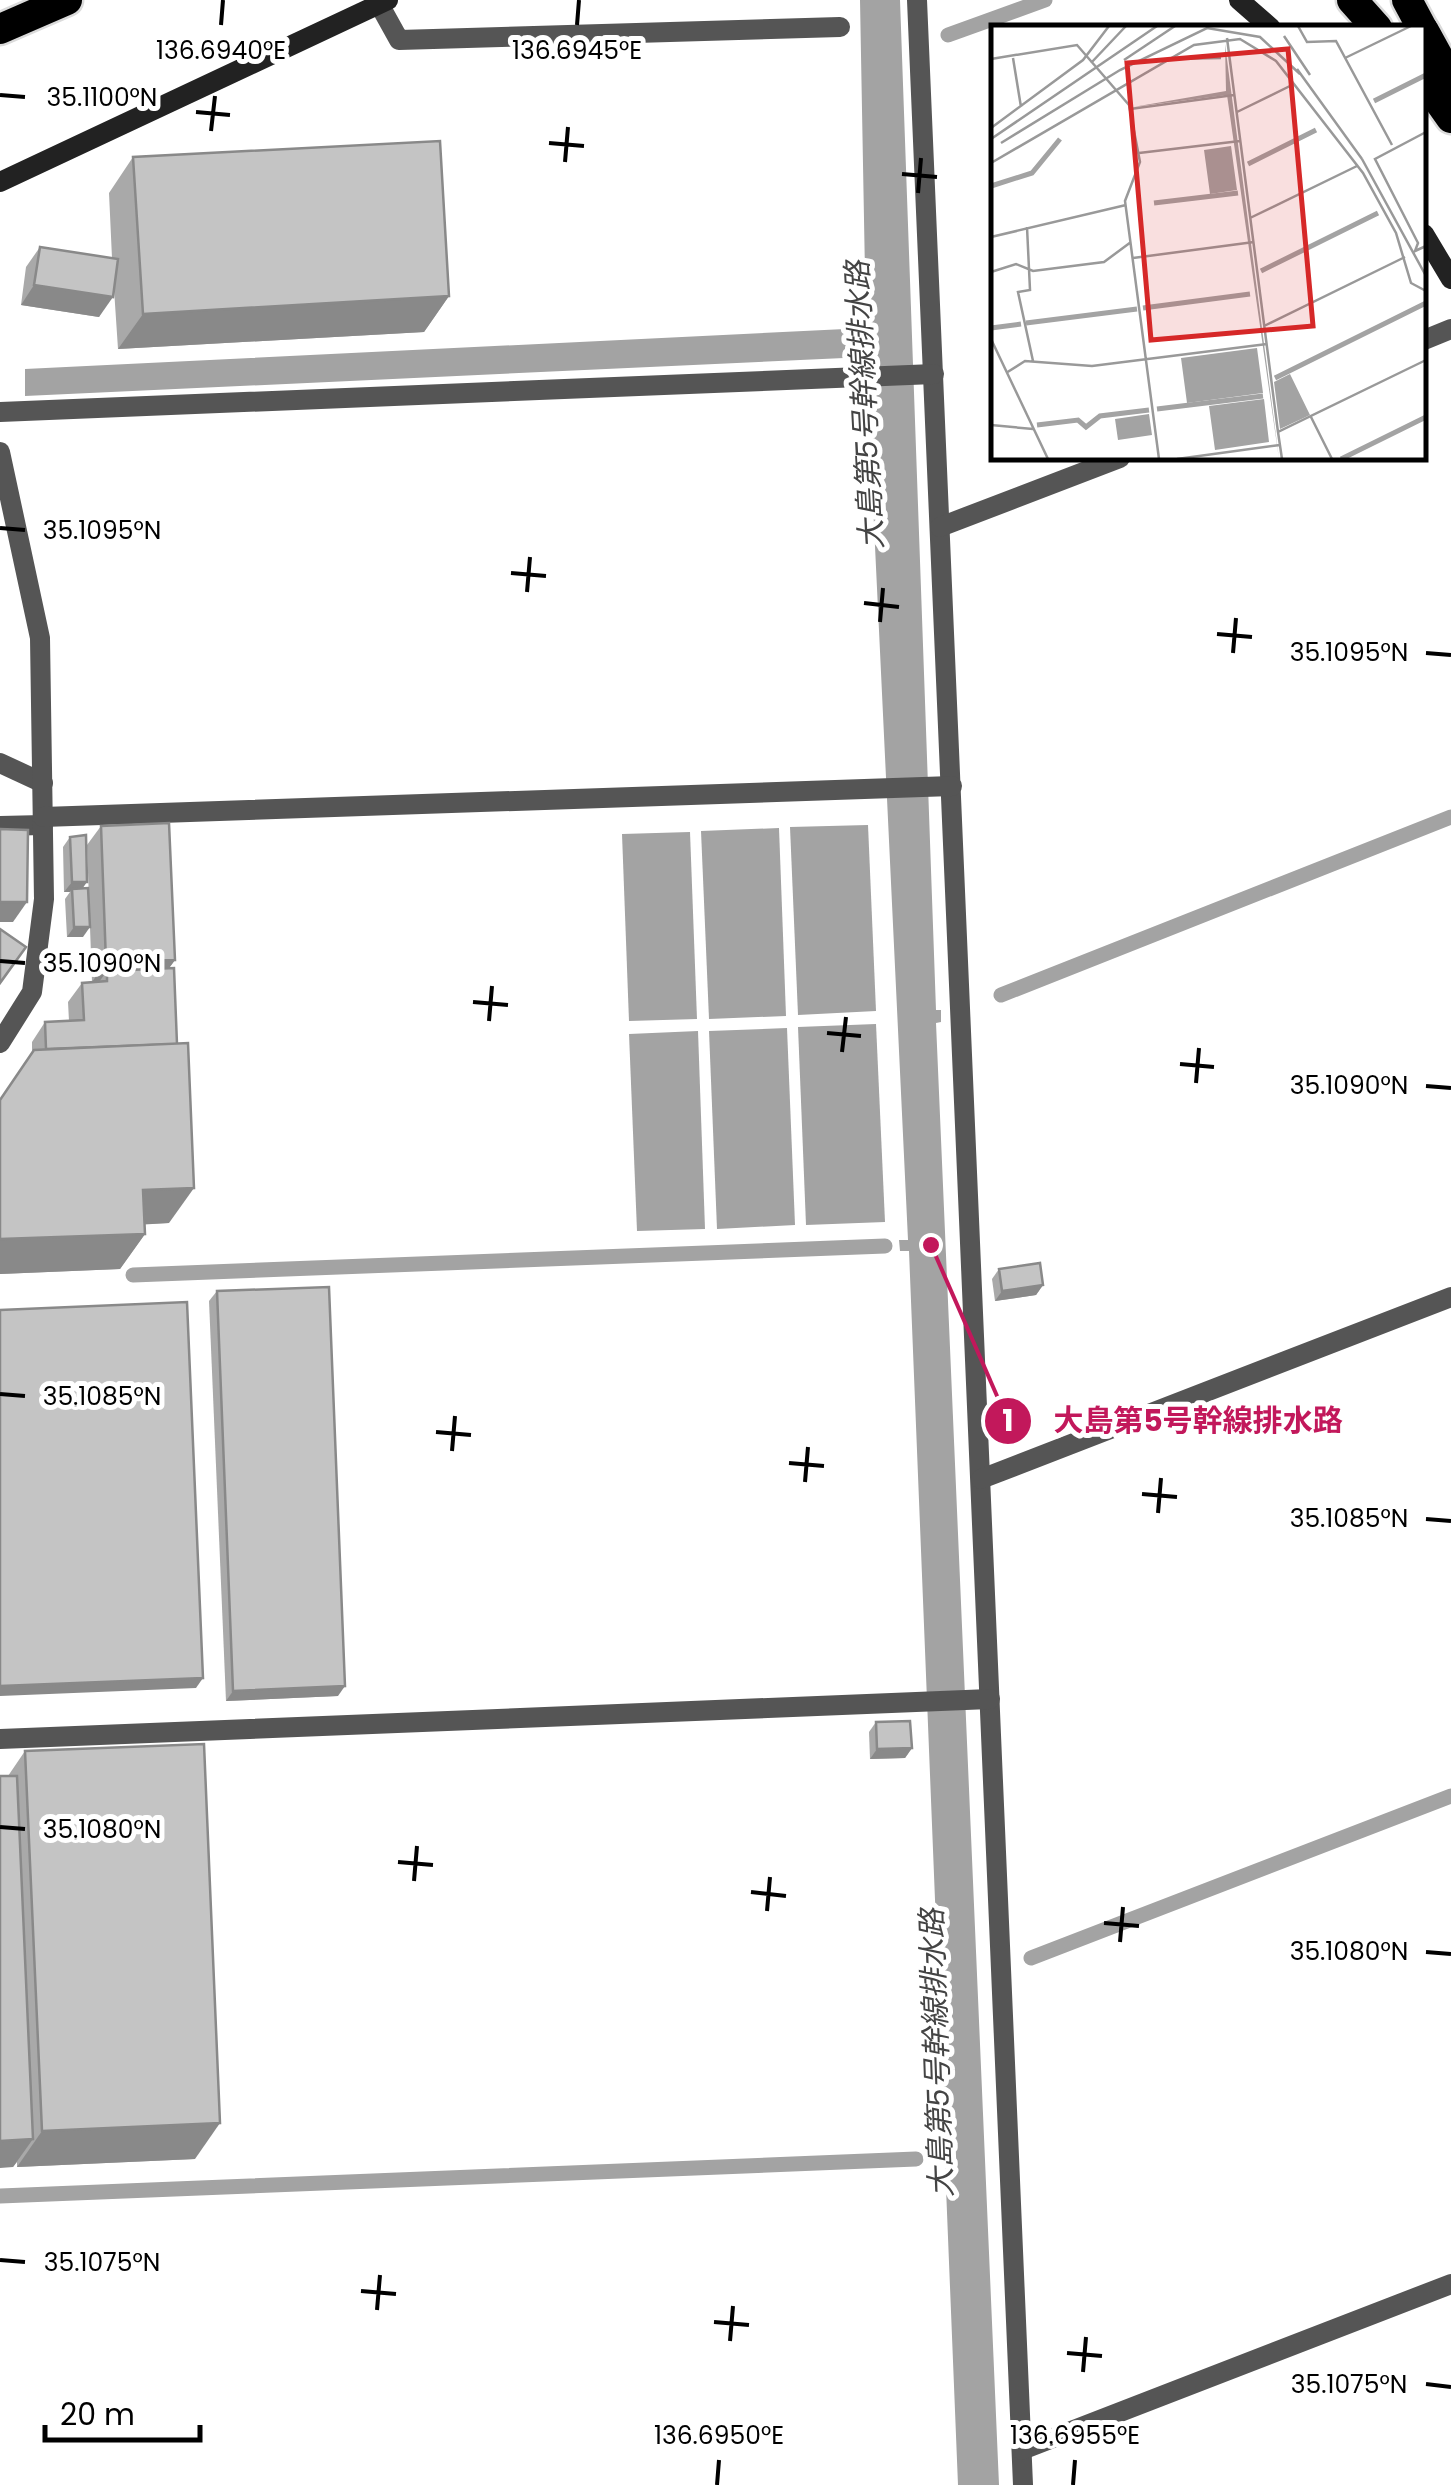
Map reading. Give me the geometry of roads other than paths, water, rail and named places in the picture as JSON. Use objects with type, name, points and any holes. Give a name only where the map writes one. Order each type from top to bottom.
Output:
[{"type":"highway","points":[[0,29],[66,0]]},
{"type":"highway","points":[[1352,0],[1374,25]]},
{"type":"highway","points":[[1406,0],[1421,25]]},
{"type":"highway","points":[[1426,34],[1451,80]]},
{"type":"highway","points":[[1426,83],[1451,118]]},
{"type":"main road","points":[[1240,0],[1267,25]]},
{"type":"main road","points":[[0,182],[384,2]]},
{"type":"main road","points":[[1426,237],[1451,279]]},
{"type":"street","points":[[917,0],[928,374],[940,527],[945,786],[981,1479],[982,1699],[1023,2485]]},
{"type":"street","points":[[384,2],[400,40],[840,27]]},
{"type":"street","points":[[1426,339],[1451,329]]},
{"type":"street","points":[[0,412],[928,374]]},
{"type":"street","points":[[0,452],[40,638],[44,899],[32,992],[0,1043]]},
{"type":"street","points":[[940,527],[1115,460]]},
{"type":"street","points":[[0,763],[43,783]]},
{"type":"street","points":[[0,826],[43,821],[945,786]]},
{"type":"street","points":[[981,1479],[1451,1297]]},
{"type":"street","points":[[0,1739],[982,1699]]},
{"type":"street","points":[[1022,2450],[1451,2284]]},
{"type":"waterway","points":[[948,35],[1045,0]]},
{"type":"waterway","points":[[1001,995],[1451,817]]},
{"type":"waterway","points":[[133,1275],[885,1246]]},
{"type":"waterway","points":[[1031,1958],[1451,1796]]},
{"type":"waterway","points":[[0,2196],[916,2159]]},
{"type":"place","name":"大島第5号幹線排水路","points":[[931,1245]]}]
